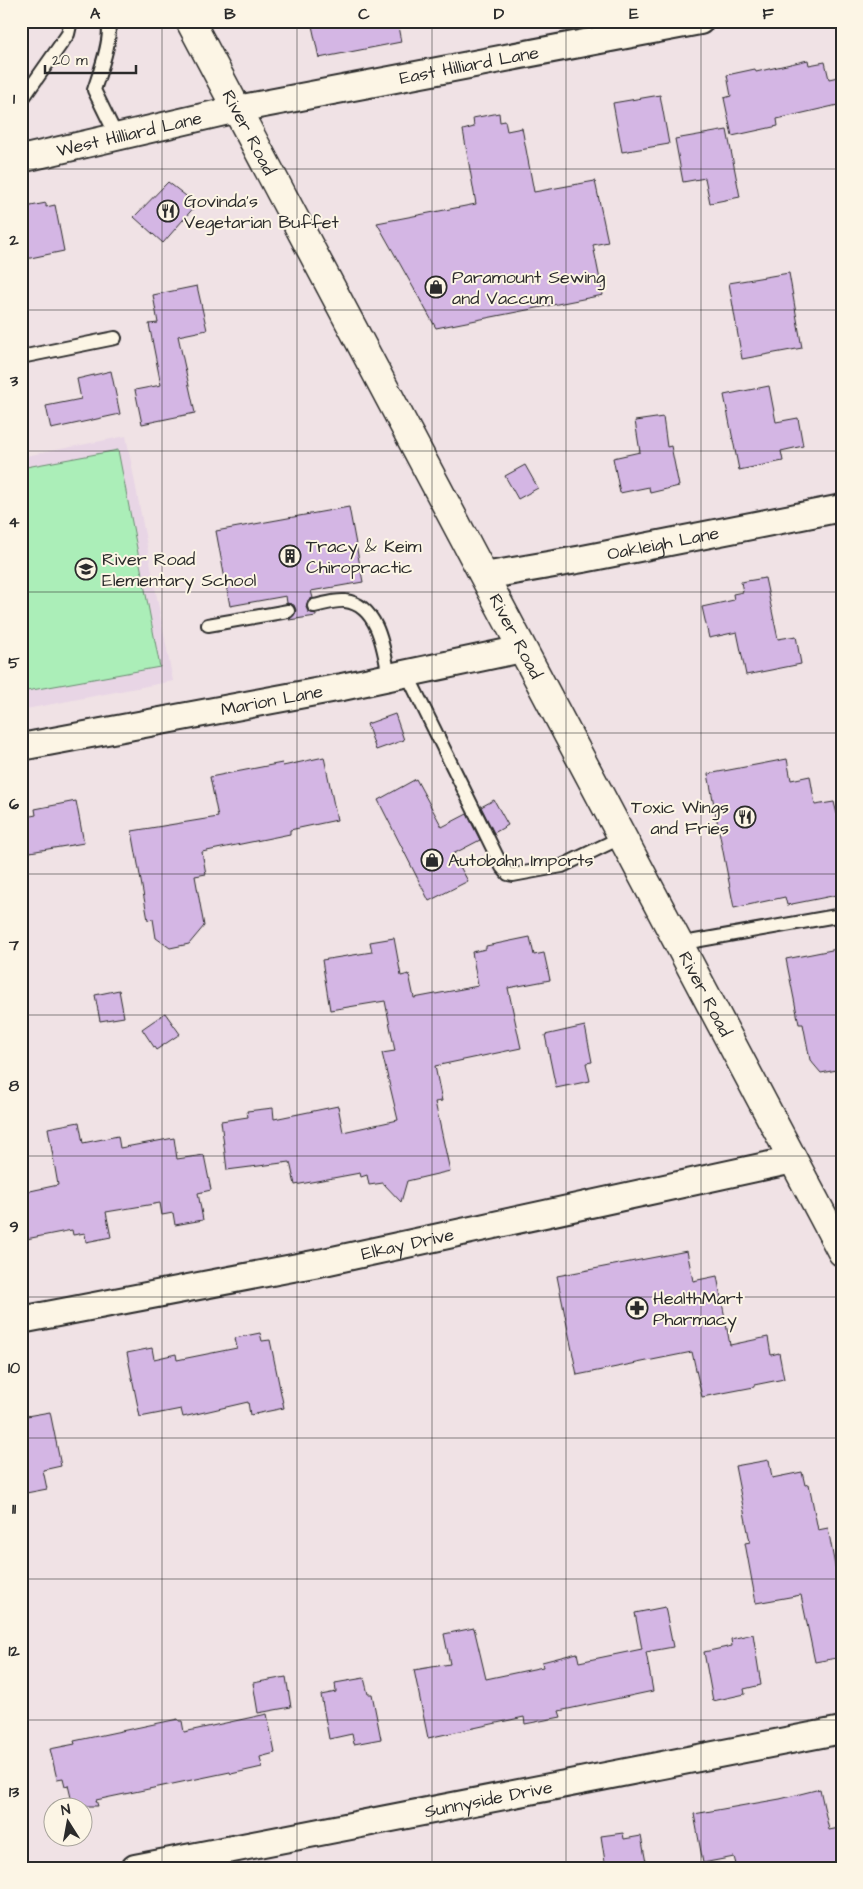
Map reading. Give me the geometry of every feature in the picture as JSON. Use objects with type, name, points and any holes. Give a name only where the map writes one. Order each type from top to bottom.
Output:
[{"type":"main road","name":"River Road","points":[[190,21],[842,1252]]},
{"type":"street","name":"East Hilliard Lane","points":[[237,109],[700,21]]},
{"type":"street","name":"West Hilliard Lane","points":[[21,159],[237,109]]},
{"type":"street","name":"Oakleigh Lane","points":[[484,576],[583,559],[842,508]]},
{"type":"street","name":"Marion Lane","points":[[21,747],[398,675],[522,649]]},
{"type":"street","name":"Elkay Drive","points":[[21,1320],[324,1262],[792,1160]]},
{"type":"street","name":"Sunnyside Drive","points":[[135,1868],[842,1730]]},
{"type":"lane","points":[[21,101],[68,34],[71,21]]},
{"type":"lane","points":[[107,21],[110,28],[94,90],[117,137]]},
{"type":"lane","points":[[21,357],[115,338]]},
{"type":"lane","points":[[314,606],[345,601],[366,612],[375,625],[398,675],[508,874],[513,875],[562,866],[622,837]]},
{"type":"lane","points":[[208,625],[288,611]]},
{"type":"lane","points":[[678,944],[842,915]]},
{"type":"shaded area","name":"River Road Elementary School","points":[[126,436],[173,681],[21,710],[21,457]]},
{"type":"green space","name":"River Road Elementary School","points":[[118,450],[160,667],[21,692],[21,468]]},
{"type":"building","points":[[311,21],[397,21],[401,42],[319,58]]},
{"type":"building","points":[[808,60],[809,65],[825,62],[829,79],[842,76],[842,104],[777,119],[778,126],[732,136],[724,98],[731,96],[727,75],[755,69],[756,72]]},
{"type":"building","points":[[660,95],[669,144],[622,152],[613,103]]},
{"type":"building","points":[[499,113],[500,122],[505,121],[507,131],[522,128],[534,192],[595,181],[608,242],[593,245],[603,295],[436,328],[377,223],[476,204],[463,130],[474,127],[473,118]]},
{"type":"building","points":[[727,130],[740,197],[710,203],[705,178],[683,182],[675,139]]},
{"type":"building","points":[[168,182],[190,199],[189,202],[196,205],[163,243],[134,217]]},
{"type":"building","points":[[46,203],[46,207],[55,205],[64,251],[21,260],[21,208]]},
{"type":"building","points":[[789,273],[802,348],[742,359],[729,283]]},
{"type":"building","points":[[197,286],[207,330],[178,336],[195,413],[142,424],[135,390],[161,385],[149,324],[158,323],[153,295]]},
{"type":"building","points":[[111,371],[120,414],[51,429],[46,406],[81,399],[77,379]]},
{"type":"building","points":[[769,386],[776,422],[798,418],[803,446],[781,451],[783,461],[739,470],[724,395]]},
{"type":"building","points":[[663,417],[667,447],[671,446],[679,486],[650,493],[649,487],[620,493],[613,458],[640,452],[635,421]]},
{"type":"building","points":[[525,465],[538,488],[518,499],[505,476]]},
{"type":"building","name":"Tracy & Keim Chiropractic","points":[[349,507],[363,582],[311,591],[313,598],[308,600],[306,607],[308,612],[316,614],[316,616],[289,620],[296,610],[294,605],[287,603],[286,596],[230,606],[216,531]]},
{"type":"building","points":[[765,578],[778,639],[796,636],[801,664],[746,675],[737,632],[709,638],[702,607],[734,600],[733,594],[743,592],[741,582]]},
{"type":"building","points":[[395,714],[404,740],[376,750],[367,724]]},
{"type":"building","points":[[324,757],[337,820],[290,830],[290,834],[202,852],[206,874],[195,876],[204,926],[189,944],[170,948],[156,938],[153,919],[148,920],[132,831],[218,817],[210,777],[282,763],[283,766]]},
{"type":"building","points":[[787,759],[791,780],[810,776],[815,805],[834,802],[837,814],[842,813],[842,894],[787,905],[785,897],[734,908],[708,774]]},
{"type":"building","points":[[416,779],[442,827],[467,814],[480,840],[453,854],[468,881],[429,901],[378,800]]},
{"type":"building","points":[[494,800],[508,825],[494,833],[481,807]]},
{"type":"building","points":[[76,801],[84,843],[24,853],[21,836],[21,818],[36,815],[35,809]]},
{"type":"building","points":[[530,937],[534,955],[544,953],[550,980],[508,988],[521,1048],[435,1066],[442,1101],[435,1102],[450,1171],[407,1181],[401,1202],[383,1183],[369,1185],[367,1175],[361,1177],[360,1173],[295,1185],[290,1162],[227,1170],[221,1121],[248,1117],[247,1111],[273,1108],[274,1119],[338,1106],[343,1132],[398,1120],[382,1053],[395,1051],[385,1001],[330,1010],[322,960],[372,952],[370,942],[394,938],[401,976],[409,974],[414,998],[478,986],[472,952],[486,949],[486,946]]},
{"type":"building","points":[[842,948],[842,1069],[821,1073],[810,1060],[803,1024],[799,1024],[786,959]]},
{"type":"building","points":[[119,990],[124,1017],[100,1021],[95,995]]},
{"type":"building","points":[[165,1013],[180,1034],[156,1050],[142,1029]]},
{"type":"building","points":[[585,1026],[592,1062],[586,1063],[590,1081],[556,1088],[545,1035]]},
{"type":"building","points":[[79,1122],[83,1143],[118,1136],[120,1148],[174,1138],[177,1159],[204,1155],[211,1190],[198,1193],[203,1220],[175,1225],[173,1213],[162,1215],[160,1203],[106,1212],[111,1237],[86,1242],[85,1233],[73,1235],[72,1230],[21,1240],[21,1193],[58,1185],[48,1128]]},
{"type":"building","points":[[687,1251],[693,1281],[717,1276],[730,1345],[768,1337],[771,1355],[779,1353],[784,1379],[702,1397],[692,1352],[577,1375],[557,1276]]},
{"type":"building","points":[[260,1333],[262,1341],[270,1340],[284,1408],[250,1415],[248,1402],[183,1417],[181,1409],[140,1417],[127,1353],[152,1348],[154,1359],[176,1354],[177,1360],[237,1348],[235,1338]]},
{"type":"building","points":[[50,1412],[61,1466],[43,1470],[47,1489],[21,1494],[21,1417]]},
{"type":"building","points":[[769,1460],[772,1478],[802,1472],[805,1485],[809,1484],[818,1530],[828,1528],[842,1604],[842,1657],[815,1662],[801,1595],[756,1603],[745,1543],[750,1542],[735,1466]]},
{"type":"building","points":[[665,1607],[673,1647],[646,1652],[653,1691],[559,1711],[561,1717],[525,1724],[524,1717],[428,1738],[414,1670],[450,1664],[444,1634],[474,1628],[486,1679],[543,1667],[542,1662],[577,1653],[579,1662],[642,1649],[635,1613]]},
{"type":"building","points":[[753,1634],[761,1685],[744,1689],[745,1694],[713,1701],[704,1652],[732,1646],[731,1639]]},
{"type":"building","points":[[286,1677],[291,1707],[258,1713],[253,1683]]},
{"type":"building","points":[[364,1678],[368,1694],[372,1694],[381,1739],[354,1744],[352,1734],[329,1739],[321,1695],[336,1692],[335,1683]]},
{"type":"building","points":[[267,1714],[275,1753],[260,1757],[262,1767],[96,1800],[98,1806],[92,1806],[92,1796],[71,1796],[68,1785],[65,1786],[63,1778],[57,1779],[50,1749],[75,1744],[74,1741],[178,1719],[182,1721],[184,1732]]},
{"type":"building","points":[[820,1789],[829,1830],[839,1828],[842,1841],[842,1868],[737,1868],[734,1857],[703,1863],[694,1814],[780,1799]]},
{"type":"building","points":[[623,1833],[624,1839],[641,1836],[647,1868],[606,1868],[601,1836]]},
{"type":"place","name":"Govinda's Vegetarian Buffet","points":[[168,211]]},
{"type":"place","name":"Paramount Sewing and Vaccum","points":[[436,287]]},
{"type":"place","name":"Tracy & Keim Chiropractic","points":[[290,556]]},
{"type":"place","name":"River Road Elementary School","points":[[86,569]]},
{"type":"place","name":"Toxic Wings and Fries","points":[[745,817]]},
{"type":"place","name":"Autobahn Imports","points":[[432,860]]},
{"type":"place","name":"HealthMart Pharmacy","points":[[637,1308]]}]
